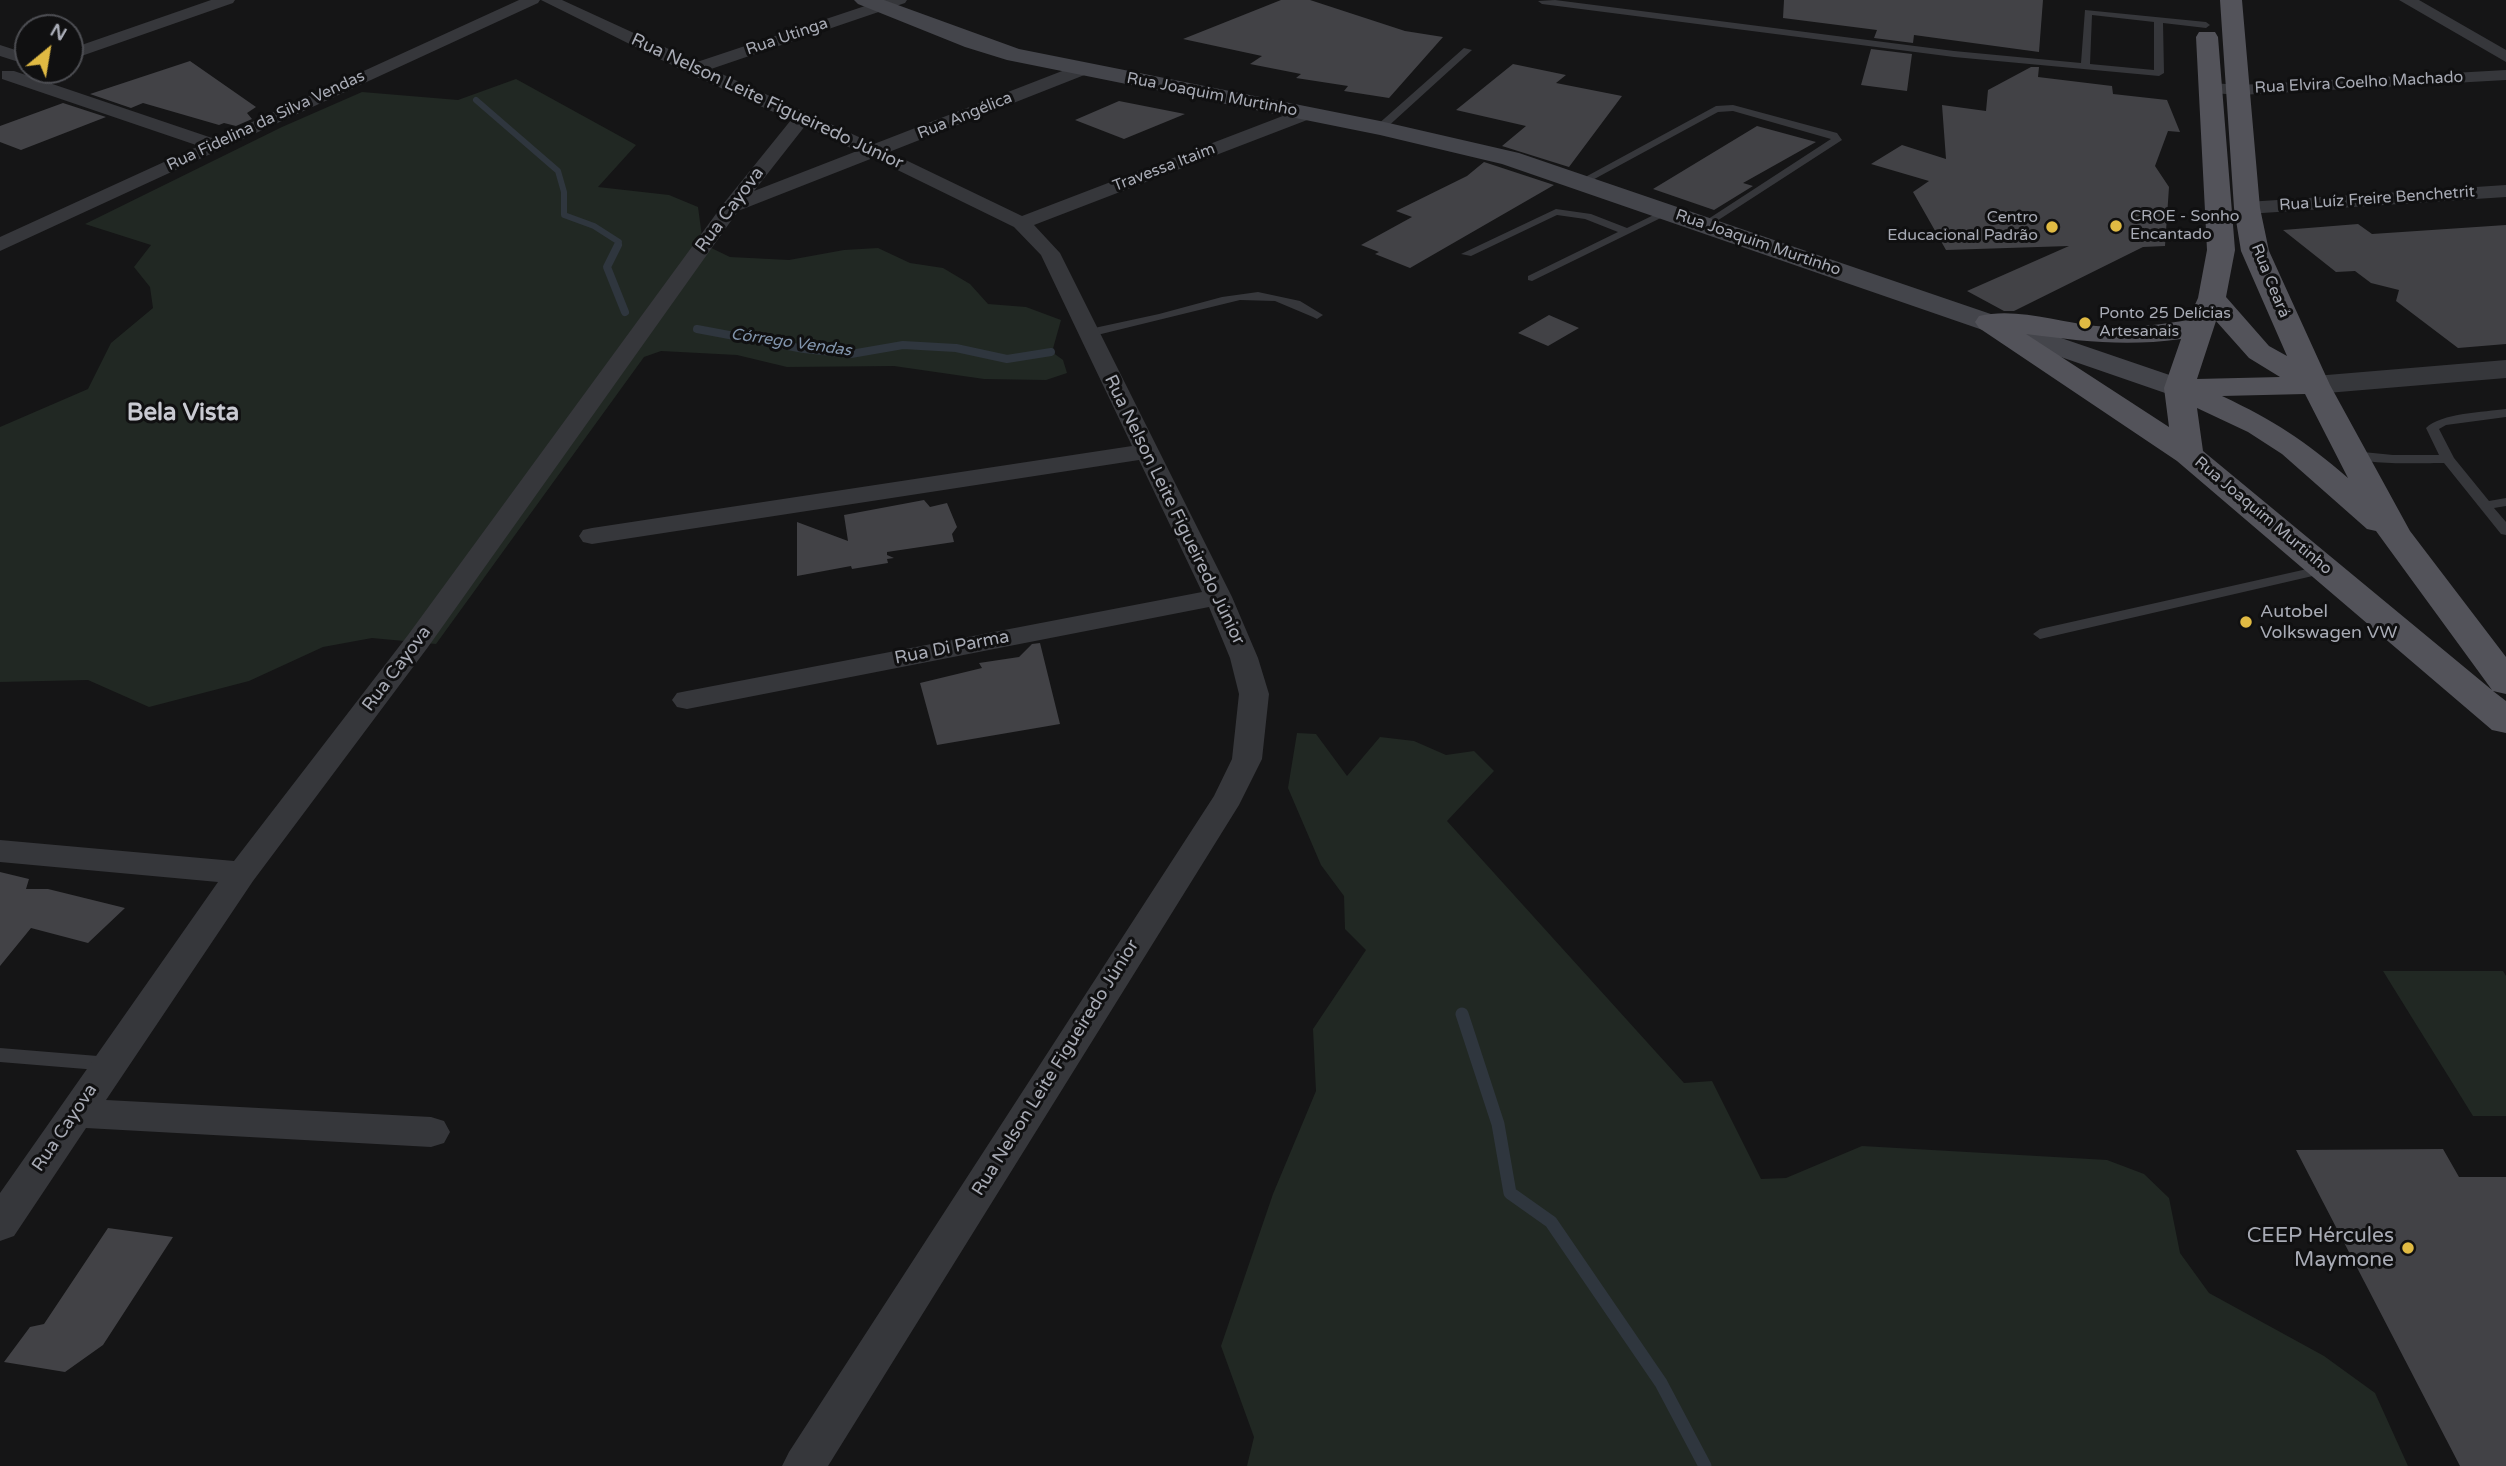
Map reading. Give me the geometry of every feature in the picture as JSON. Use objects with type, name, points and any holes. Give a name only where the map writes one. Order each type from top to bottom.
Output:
[{"type":"main road","name":"Rua Ceará","points":[[2231,0],[2247,208],[2255,251],[2315,385],[2353,455]]},
{"type":"main road","name":"Rua Joaquim Murtinho","points":[[881,2],[973,42],[1081,70],[1308,113],[1510,158],[2179,388],[2188,454],[2506,721]]},
{"type":"main road","name":"Rua Ceará","points":[[2179,388],[2199,327],[2212,298],[2221,250],[2216,210],[2212,88],[2206,13]]},
{"type":"main road","points":[[2212,298],[2259,352],[2315,385]]},
{"type":"main road","points":[[1981,319],[2099,335],[2141,336],[2199,327]]},
{"type":"main road","points":[[1981,319],[2188,454]]},
{"type":"main road","points":[[2179,388],[2315,385]]},
{"type":"main road","points":[[2179,388],[2259,425],[2293,447],[2393,534]]},
{"type":"main road","points":[[2353,455],[2393,534],[2506,682]]},
{"type":"street","points":[[84,50],[227,0]]},
{"type":"street","name":"Rua Fidelina da Silva Vendas","points":[[0,245],[532,0]]},
{"type":"street","name":"Rua Nelson Leite Figueiredo Júnior","points":[[550,0],[1021,223],[1050,253],[1218,597],[1244,658],[1254,694],[1247,759],[1228,798],[804,1466]]},
{"type":"street","points":[[2407,0],[2506,57]]},
{"type":"street","name":"Rua Utinga","points":[[694,69],[881,2]]},
{"type":"street","name":"Rua Angélica","points":[[731,207],[1081,70]]},
{"type":"street","name":"Rua Elvira Coelho Machado","points":[[2212,88],[2240,90],[2506,75]]},
{"type":"street","points":[[4,77],[214,145]]},
{"type":"street","name":"Travessa Itaim","points":[[1021,223],[1308,113]]},
{"type":"street","name":"Rua Cayova","points":[[0,1224],[242,873],[418,641],[731,207],[801,119]]},
{"type":"street","name":"Rua Luíz Freire Benchetrit","points":[[2247,208],[2506,191]]},
{"type":"street","points":[[2315,385],[2506,369]]},
{"type":"street","points":[[592,536],[1147,451]]},
{"type":"street","name":"Rua Di Parma","points":[[687,699],[1218,597]]},
{"type":"street","points":[[0,851],[242,873]]},
{"type":"street","points":[[75,1112],[430,1132]]},
{"type":"lane","points":[[1542,1],[1954,54],[2158,73],[2158,20]]},
{"type":"lane","points":[[2085,66],[2088,12],[2158,20],[2206,13]]},
{"type":"lane","points":[[1380,128],[1467,50]]},
{"type":"lane","points":[[1583,181],[1716,109],[1733,108],[1833,135],[1837,140],[1706,225]]},
{"type":"lane","points":[[1466,254],[1556,212],[1587,216],[1625,231]]},
{"type":"lane","points":[[1532,278],[1668,212]]},
{"type":"lane","points":[[1089,333],[1248,295],[1287,299],[1317,315]]},
{"type":"lane","points":[[2506,413],[2443,422],[2432,428],[2448,459],[2506,531]]},
{"type":"lane","points":[[2353,455],[2393,459],[2448,459]]},
{"type":"lane","points":[[2486,505],[2506,502]]},
{"type":"lane","points":[[2040,634],[2325,569]]},
{"type":"lane","points":[[0,1055],[110,1063]]},
{"type":"shaded area","points":[[516,79],[636,145],[598,187],[669,195],[698,207],[703,244],[730,257],[789,260],[844,250],[878,248],[910,263],[943,268],[970,284],[988,304],[1026,307],[1061,320],[1052,352],[1063,360],[1067,373],[1046,380],[984,379],[894,366],[787,367],[737,355],[661,351],[644,357],[436,644],[372,638],[323,647],[249,681],[149,707],[88,680],[0,682],[0,427],[88,389],[111,343],[153,308],[150,287],[134,267],[151,245],[85,224],[282,127],[362,92],[458,100]]},
{"type":"shaded area","points":[[1297,733],[1316,734],[1347,776],[1380,737],[1414,741],[1446,755],[1474,751],[1494,771],[1447,821],[1684,1083],[1712,1081],[1761,1179],[1786,1178],[1862,1146],[2107,1160],[2144,1174],[2169,1198],[2180,1253],[2209,1293],[2324,1356],[2375,1393],[2408,1466],[1247,1466],[1254,1437],[1221,1346],[1273,1194],[1316,1091],[1313,1029],[1366,950],[1345,929],[1344,896],[1321,865],[1288,788]]},
{"type":"shaded area","points":[[2383,971],[2503,971],[2506,976],[2506,1116],[2473,1116]]},
{"type":"building","points":[[1281,0],[1310,0],[1405,31],[1443,37],[1389,98],[1344,91],[1348,86],[1296,78],[1301,74],[1250,64],[1262,56],[1183,39]]},
{"type":"building","points":[[1784,0],[2043,0],[2039,52],[1914,35],[1913,43],[1874,38],[1877,30],[1783,18]]},
{"type":"building","points":[[1871,49],[1912,54],[1907,91],[1861,85]]},
{"type":"building","points":[[190,61],[256,107],[247,113],[252,119],[236,126],[224,123],[219,125],[143,103],[131,108],[90,94]]},
{"type":"building","points":[[1513,64],[1566,75],[1556,83],[1622,96],[1569,167],[1502,146],[1526,126],[1456,110]]},
{"type":"building","points":[[2031,67],[2039,67],[2038,77],[2112,86],[2113,94],[2167,100],[2180,132],[2168,131],[2155,166],[2169,187],[2165,246],[2143,247],[2014,311],[2004,311],[1967,291],[2069,246],[1946,250],[1913,192],[1929,181],[1871,164],[1902,145],[1946,159],[1942,105],[1986,111],[1988,90]]},
{"type":"building","points":[[1119,101],[1185,114],[1124,139],[1075,120]]},
{"type":"building","points":[[63,103],[106,117],[21,150],[0,142],[0,126]]},
{"type":"building","points":[[1757,126],[1816,142],[1743,183],[1753,186],[1714,210],[1653,189]]},
{"type":"building","points":[[1484,162],[1554,185],[1410,268],[1375,254],[1379,252],[1361,245],[1412,217],[1396,211],[1467,176]]},
{"type":"building","points":[[2358,224],[2372,234],[2506,225],[2506,344],[2458,348],[2396,301],[2399,290],[2371,283],[2355,271],[2336,272],[2283,230]]},
{"type":"building","points":[[1549,315],[1579,328],[1548,346],[1518,333]]},
{"type":"building","points":[[924,500],[930,507],[947,503],[957,527],[952,534],[954,542],[887,552],[887,555],[894,558],[887,559],[888,563],[852,569],[851,566],[797,576],[797,522],[848,541],[844,515]]},
{"type":"building","points":[[1040,643],[1060,724],[937,745],[920,683],[982,668],[979,663],[1019,657],[1032,644]]},
{"type":"building","points":[[0,872],[29,879],[26,889],[48,889],[125,908],[88,943],[31,928],[0,966]]},
{"type":"building","points":[[2443,1149],[2459,1177],[2506,1177],[2506,1466],[2460,1466],[2296,1150]]},
{"type":"building","points":[[108,1228],[173,1237],[103,1345],[65,1372],[4,1362],[30,1327],[44,1324]]},
{"type":"waterway","name":"Córrego Vendas","points":[[476,100],[558,171],[564,192],[564,215],[594,226],[619,242],[617,247]]},
{"type":"waterway","name":"Córrego Vendas","points":[[617,247],[607,267],[625,312]]},
{"type":"waterway","name":"Córrego Vendas","points":[[697,329],[804,349],[851,354],[903,345],[956,348],[1007,359],[1051,352]]},
{"type":"waterway","points":[[1462,1014],[1498,1124],[1510,1193],[1551,1222],[1661,1383],[1705,1466]]},
{"type":"place","name":"CROE - Sonho Encantado","points":[[2116,226]]},
{"type":"place","name":"Centro Educacional Padrão","points":[[2052,227]]},
{"type":"place","name":"Ponto 25 Delícias Artesanais","points":[[2085,323]]},
{"type":"place","name":"Autobel Volkswagen VW","points":[[2246,622]]},
{"type":"place","name":"CEEP Hércules Maymone","points":[[2408,1248]]},
{"type":"district","name":"Bela Vista","points":[[183,414]]}]
